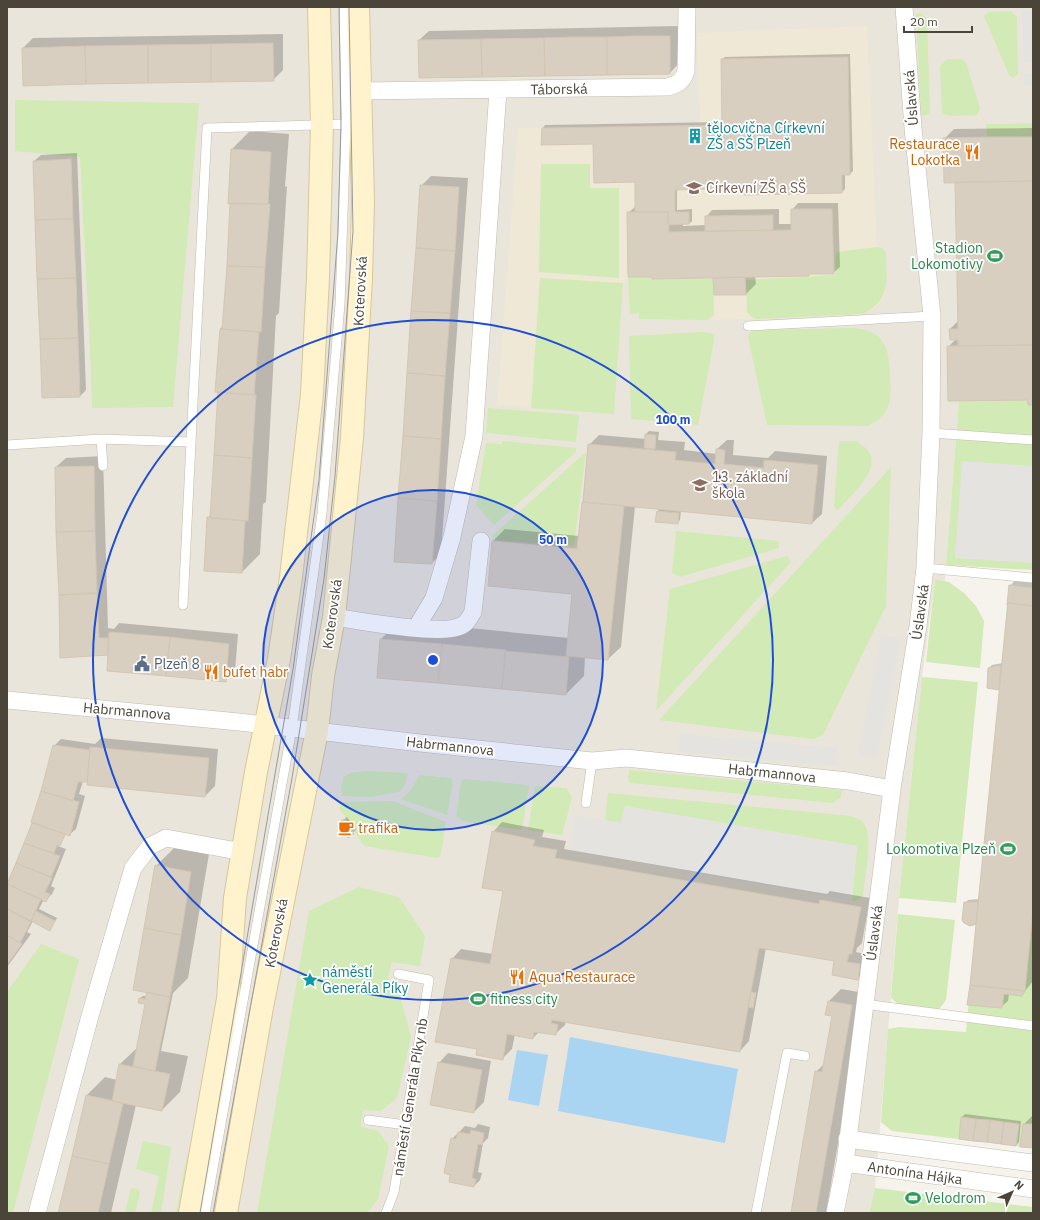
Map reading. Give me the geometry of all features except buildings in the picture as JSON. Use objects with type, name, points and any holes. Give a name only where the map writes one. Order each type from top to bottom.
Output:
[{"type":"street","points":[[190,1213],[228,999],[235,898],[278,666],[291,577],[312,394],[318,278],[322,125],[319,7]]},
{"type":"street","name":"Koterovská","points":[[226,1213],[262,1007],[317,731],[323,676],[334,617],[352,438],[361,278],[363,202],[354,123],[361,91],[358,7]]},
{"type":"street","name":"Táborská","points":[[361,91],[668,87],[676,85],[683,79],[686,72],[687,7]]},
{"type":"street","name":"Úslavská","points":[[835,1213],[845,1163],[892,789],[918,626],[925,568],[931,433],[932,316],[913,128],[904,7]]},
{"type":"street","points":[[416,628],[434,598],[452,537],[474,436],[498,90]]},
{"type":"street","points":[[334,617],[416,628],[450,630],[460,627],[468,621],[473,612],[481,541]]},
{"type":"street","name":"Habrmannova","points":[[7,700],[266,725],[592,761],[626,758],[848,781],[892,789]]},
{"type":"street","points":[[37,1213],[88,1024],[133,868],[150,846],[166,838],[243,852]]},
{"type":"street","name":"Antonína Hájka","points":[[847,1139],[1033,1163]]},
{"type":"street","name":"Antonína Hájka","points":[[845,1163],[1033,1189]]},
{"type":"lane","name":"Koterovská","points":[[205,1213],[292,728],[322,513],[354,123],[344,7]]},
{"type":"lane","points":[[183,605],[206,128],[354,123]]},
{"type":"lane","points":[[748,326],[932,316]]},
{"type":"lane","points":[[931,433],[1033,440]]},
{"type":"lane","points":[[7,445],[101,439],[191,442]]},
{"type":"lane","points":[[101,439],[103,466]]},
{"type":"lane","points":[[925,568],[1033,578]]},
{"type":"lane","points":[[586,803],[592,761]]},
{"type":"lane","name":"náměstí Generála Píky nb","points":[[386,1213],[394,1192],[429,980],[398,974]]},
{"type":"lane","points":[[864,1004],[1033,1026]]},
{"type":"lane","points":[[756,1213],[787,1053],[805,1056]]},
{"type":"lane","points":[[368,1120],[406,1126]]},
{"type":"shaded area","points":[[7,7],[1033,7],[1033,123],[987,124],[987,137],[955,182],[958,329],[949,329],[958,340],[958,346],[947,346],[948,401],[959,401],[945,581],[935,579],[922,677],[899,898],[875,1188],[869,1213],[7,1213]]},
{"type":"shaded area","points":[[1022,11],[1033,11],[1033,62],[1023,63]]},
{"type":"shaded area","name":"Církevní ZŠ a SŠ","points":[[867,26],[877,247],[882,248],[886,252],[886,291],[882,301],[874,309],[863,314],[846,316],[708,320],[653,319],[628,277],[623,284],[614,414],[497,405],[518,128],[700,125],[697,33]]},
{"type":"shaded area","points":[[1024,73],[1033,73],[1033,85],[1024,85]]},
{"type":"shaded area","points":[[962,461],[1033,466],[1033,563],[955,558]]},
{"type":"shaded area","points":[[881,635],[901,639],[877,758],[858,754]]},
{"type":"shaded area","points":[[679,734],[838,748],[837,766],[678,752]]},
{"type":"shaded area","points":[[625,806],[857,846],[852,901],[569,850],[575,815],[621,823]]},
{"type":"green space","points":[[1011,11],[1017,17],[1018,74],[1013,78],[1009,75],[984,16],[988,12]]},
{"type":"green space","points":[[916,13],[922,14],[927,19],[930,112],[927,115],[921,116]]},
{"type":"green space","points":[[947,59],[962,59],[966,62],[980,108],[977,115],[950,116],[943,114],[940,66]]},
{"type":"green space","points":[[15,100],[199,103],[173,407],[92,408],[80,157],[15,151]]},
{"type":"green space","points":[[1033,123],[1033,570],[946,565],[959,401],[948,401],[947,346],[958,346],[958,340],[950,340],[949,329],[958,329],[955,183],[987,137],[986,124]]},
{"type":"green space","points":[[541,164],[590,164],[590,188],[619,188],[619,278],[539,272]]},
{"type":"green space","points":[[877,247],[882,248],[886,252],[885,288],[879,302],[863,314],[756,319],[750,316],[747,312],[746,280],[835,275],[836,252]]},
{"type":"green space","points":[[628,277],[652,277],[653,279],[713,278],[714,315],[708,320],[639,319],[639,313],[630,314]]},
{"type":"green space","points":[[540,278],[623,283],[614,414],[531,408]]},
{"type":"green space","points":[[854,328],[872,332],[883,342],[886,349],[889,365],[890,398],[889,404],[882,416],[868,426],[767,425],[748,337],[750,332],[754,330]]},
{"type":"green space","points":[[702,332],[714,334],[714,341],[698,425],[631,419],[629,336]]},
{"type":"green space","points":[[488,408],[579,415],[576,442],[486,433]]},
{"type":"green space","points":[[502,441],[576,448],[576,452],[494,525],[476,505],[486,443],[502,444]]},
{"type":"green space","points":[[839,441],[857,441],[869,452],[872,459],[868,475],[856,491],[838,510],[834,507]]},
{"type":"green space","points":[[586,452],[574,545],[492,540],[493,535]]},
{"type":"green space","points":[[891,467],[886,606],[823,735],[813,739],[659,720]]},
{"type":"green space","points":[[676,531],[779,541],[779,548],[680,577],[672,573]]},
{"type":"green space","points":[[787,556],[791,562],[656,711],[670,589]]},
{"type":"green space","points":[[935,579],[949,582],[964,593],[976,606],[984,621],[980,668],[926,662]]},
{"type":"green space","name":"Lokomotiva Plzeň","points":[[1009,585],[1033,588],[1033,1148],[892,1131],[881,1122],[888,1029],[899,1027],[966,1032],[976,925],[970,926],[962,920],[964,902],[978,902],[999,690],[987,688],[988,668],[1001,665]]},
{"type":"green space","points":[[922,677],[978,682],[956,903],[899,898]]},
{"type":"green space","points":[[629,770],[842,790],[841,797],[833,803],[630,783],[628,780]]},
{"type":"green space","points":[[367,771],[408,773],[405,785],[399,792],[370,797],[342,796],[341,788],[344,777],[350,773]]},
{"type":"green space","points":[[419,775],[451,778],[453,781],[447,815],[401,799],[411,790]]},
{"type":"green space","points":[[464,779],[529,785],[522,830],[463,821],[456,817],[461,781]]},
{"type":"green space","points":[[535,786],[566,788],[572,797],[562,835],[528,830]]},
{"type":"green space","points":[[608,793],[851,816],[857,818],[864,824],[867,830],[868,838],[868,858],[863,896],[856,901],[852,901],[857,846],[625,806],[621,823],[605,820]]},
{"type":"green space","points":[[393,801],[446,822],[441,854],[438,858],[364,846],[339,808],[342,802]]},
{"type":"green space","points":[[359,887],[399,897],[425,936],[420,966],[392,962],[387,983],[398,988],[411,1037],[397,1098],[381,1111],[363,1110],[361,1127],[378,1131],[389,1146],[378,1199],[367,1213],[257,1213],[309,911]]},
{"type":"green space","points":[[898,914],[955,920],[946,1000],[939,1009],[898,1004],[891,998]]},
{"type":"green space","points":[[41,944],[79,959],[13,1213],[7,1213],[7,992]]},
{"type":"green space","points":[[143,1141],[171,1147],[161,1213],[151,1213],[159,1176],[136,1169]]},
{"type":"green space","points":[[188,1151],[194,1152],[183,1213],[176,1213]]},
{"type":"green space","points":[[131,1188],[138,1189],[140,1193],[135,1213],[125,1213]]},
{"type":"green space","name":"Velodrom","points":[[875,1188],[1033,1207],[1033,1213],[869,1213]]},
{"type":"water","points":[[570,1037],[738,1069],[725,1143],[558,1111]]},
{"type":"water","points":[[517,1050],[548,1055],[539,1106],[508,1100]]},
{"type":"tram line","points":[[200,1213],[293,669],[319,480],[338,232],[341,124],[339,7]]},
{"type":"tram line","points":[[213,1213],[292,778],[324,579],[335,476],[353,231],[349,7]]},
{"type":"place","name":"tělocvična Církevní ZŠ a SŠ Plzeň","points":[[695,136]]},
{"type":"place","name":"Restaurace Lokotka","points":[[972,152]]},
{"type":"place","name":"Církevní ZŠ a SŠ","points":[[694,188]]},
{"type":"place","name":"Stadion Lokomotivy","points":[[995,256]]},
{"type":"place","name":"13. základní škola","points":[[700,485]]},
{"type":"place","name":"Plzeň 8","points":[[142,664]]},
{"type":"place","name":"bufet habr","points":[[211,672]]},
{"type":"place","name":"trafika","points":[[346,828]]},
{"type":"place","name":"Lokomotiva Plzeň","points":[[1008,849]]},
{"type":"place","name":"Aqua Restaurace","points":[[517,977]]},
{"type":"place","name":"náměstí Generála Píky","points":[[310,980]]},
{"type":"place","name":"fitness city","points":[[478,999]]},
{"type":"place","name":"Velodrom","points":[[913,1198]]}]
